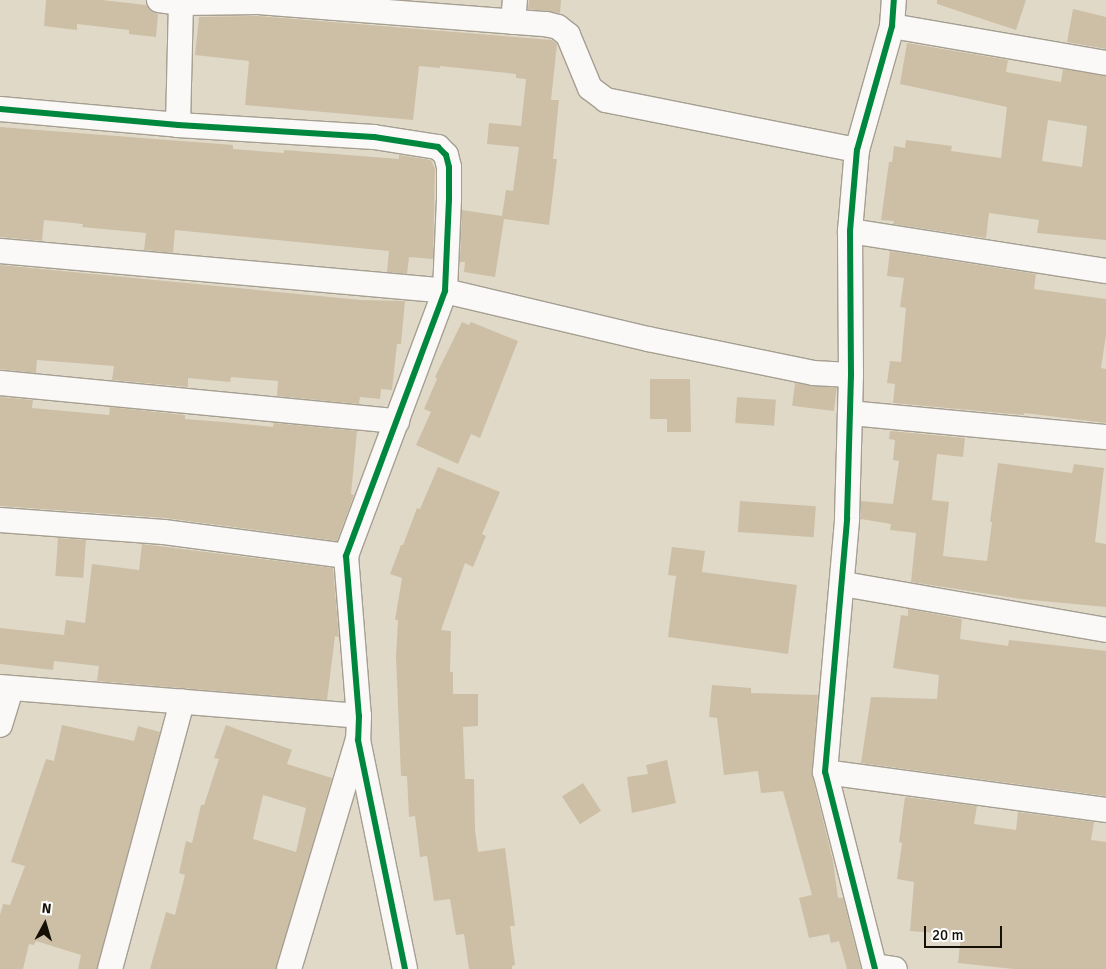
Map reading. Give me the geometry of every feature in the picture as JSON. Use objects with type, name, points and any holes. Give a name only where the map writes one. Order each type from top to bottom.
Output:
[{"type":"street","points":[[882,968],[825,772],[843,584],[851,375],[850,231],[857,150],[892,26],[894,0]]},
{"type":"street","points":[[178,125],[170,2],[258,1],[514,11],[558,27],[568,35],[590,88],[606,100],[857,150]]},
{"type":"street","points":[[892,26],[1106,63]]},
{"type":"street","points":[[0,108],[178,125],[374,137],[438,147],[446,155],[449,167],[444,291],[346,556],[359,716],[358,740],[405,969]]},
{"type":"street","points":[[850,231],[1106,271]]},
{"type":"street","points":[[0,251],[444,291],[648,339],[813,373],[851,375]]},
{"type":"street","points":[[0,383],[397,421]]},
{"type":"street","points":[[850,413],[1106,437]]},
{"type":"street","points":[[0,520],[164,532],[346,556]]},
{"type":"street","points":[[843,584],[1106,630]]},
{"type":"street","points":[[0,725],[5,688],[359,716]]},
{"type":"street","points":[[110,969],[182,702]]},
{"type":"street","points":[[289,969],[358,740]]},
{"type":"street","points":[[825,772],[1106,810]]},
{"type":"building","points":[[46,0],[102,0],[146,5],[151,11],[158,14],[156,37],[129,34],[129,30],[77,24],[77,30],[44,26]]},
{"type":"building","points":[[529,0],[561,0],[560,13],[528,9]]},
{"type":"building","points":[[937,0],[1026,0],[1016,30],[937,4]]},
{"type":"building","points":[[1073,9],[1106,17],[1106,49],[1067,42]]},
{"type":"building","points":[[258,16],[552,40],[557,44],[551,100],[559,100],[553,159],[557,159],[549,225],[504,219],[495,277],[464,272],[465,262],[460,262],[462,210],[502,216],[506,190],[513,191],[519,147],[487,144],[489,123],[521,126],[526,79],[516,78],[516,74],[440,66],[440,68],[419,66],[413,120],[245,105],[249,61],[195,55],[199,17]]},
{"type":"building","points":[[907,43],[1008,60],[1006,72],[1061,82],[1063,69],[1106,76],[1106,240],[1037,233],[1039,220],[989,213],[986,238],[893,224],[894,221],[881,220],[889,162],[892,162],[894,146],[905,148],[906,140],[952,146],[951,151],[1001,158],[1007,107],[900,84]],"holes":[[[1048,120],[1087,126],[1082,167],[1042,161]]]},
{"type":"building","points":[[0,127],[233,145],[233,149],[284,153],[284,150],[399,159],[399,155],[431,160],[435,169],[433,259],[409,257],[407,274],[387,272],[389,251],[175,230],[173,253],[144,250],[146,233],[82,227],[83,224],[44,220],[42,241],[0,237]]},
{"type":"building","points":[[890,251],[1036,274],[1034,289],[1106,299],[1106,335],[1101,368],[1106,369],[1106,423],[1024,413],[1024,415],[893,403],[895,384],[887,383],[890,361],[901,362],[906,308],[900,307],[904,278],[887,276]]},
{"type":"building","points":[[0,265],[361,300],[405,301],[401,344],[397,344],[392,390],[381,389],[380,399],[360,397],[359,404],[277,396],[278,381],[231,377],[230,382],[188,378],[188,387],[112,380],[114,366],[37,360],[36,373],[0,369]]},
{"type":"building","points":[[462,322],[469,325],[471,322],[518,341],[480,438],[471,434],[458,464],[416,445],[431,412],[424,409],[437,379],[435,377]]},
{"type":"building","points":[[650,379],[690,379],[691,432],[667,432],[667,419],[650,419]]},
{"type":"building","points":[[795,383],[837,388],[834,411],[792,406]]},
{"type":"building","points":[[0,397],[33,400],[32,408],[109,415],[110,407],[185,415],[185,419],[273,427],[274,423],[357,431],[351,494],[354,495],[337,541],[166,518],[0,506]]},
{"type":"building","points":[[737,397],[776,400],[774,426],[735,423]]},
{"type":"building","points":[[890,431],[965,438],[963,457],[937,454],[932,500],[949,502],[943,556],[987,561],[998,463],[1072,473],[1074,464],[1104,468],[1095,542],[1106,544],[1106,607],[1021,599],[911,582],[916,533],[890,530],[891,524],[861,519],[861,501],[893,504],[899,461],[893,460],[895,440],[889,439]]},
{"type":"building","points":[[438,467],[500,492],[482,534],[486,536],[473,567],[465,563],[441,630],[451,631],[450,672],[453,672],[453,694],[478,694],[478,726],[463,727],[465,779],[474,779],[475,830],[478,852],[505,848],[515,926],[510,926],[515,965],[512,966],[512,969],[469,969],[464,934],[456,935],[450,899],[434,901],[427,856],[420,857],[415,816],[409,817],[407,776],[401,776],[396,657],[398,620],[395,620],[402,578],[390,574],[417,508],[420,509]]},
{"type":"building","points":[[740,501],[816,506],[814,537],[738,532]]},
{"type":"building","points":[[58,538],[86,540],[83,578],[55,576]]},
{"type":"building","points":[[142,544],[333,568],[339,637],[335,636],[327,700],[97,681],[99,666],[54,661],[53,670],[0,664],[0,628],[64,635],[66,620],[85,623],[92,564],[139,570]]},
{"type":"building","points":[[672,547],[705,551],[702,572],[797,585],[788,654],[668,637],[676,576],[668,575]]},
{"type":"building","points":[[908,609],[962,619],[960,639],[1008,646],[1009,640],[1106,651],[1106,796],[861,763],[871,697],[937,699],[939,675],[893,668],[901,615],[908,616]]},
{"type":"building","points":[[712,685],[751,688],[751,693],[818,695],[812,775],[833,861],[838,898],[843,898],[861,969],[847,969],[839,941],[831,943],[829,934],[809,938],[799,898],[812,895],[783,791],[761,793],[758,771],[724,775],[717,718],[709,717]]},
{"type":"building","points":[[62,725],[134,741],[138,726],[160,732],[97,969],[78,969],[81,955],[36,941],[34,945],[29,944],[23,969],[0,969],[0,915],[3,904],[10,905],[25,866],[11,862],[46,759],[54,761]]},
{"type":"building","points":[[226,725],[292,750],[287,764],[332,778],[276,969],[150,969],[166,912],[175,915],[185,875],[179,873],[186,841],[192,843],[201,805],[204,805],[219,759],[214,758]],"holes":[[[263,795],[306,808],[296,852],[253,839]]]},
{"type":"building","points":[[667,760],[676,803],[632,813],[627,777],[648,774],[646,765]]},
{"type":"building","points":[[583,783],[601,811],[580,824],[562,797]]},
{"type":"building","points":[[905,797],[977,806],[974,824],[1016,830],[1018,812],[1094,822],[1091,840],[1106,842],[1106,969],[1014,969],[958,963],[961,935],[910,931],[914,882],[897,879],[902,843],[899,842]]},
{"type":"cycle path","points":[[875,969],[825,772],[847,518],[851,375],[850,231],[857,150],[892,26],[894,0]]},
{"type":"cycle path","points":[[0,109],[178,125],[374,137],[438,147],[446,155],[449,167],[449,199],[445,291],[346,556],[359,716],[358,740],[405,969]]}]
